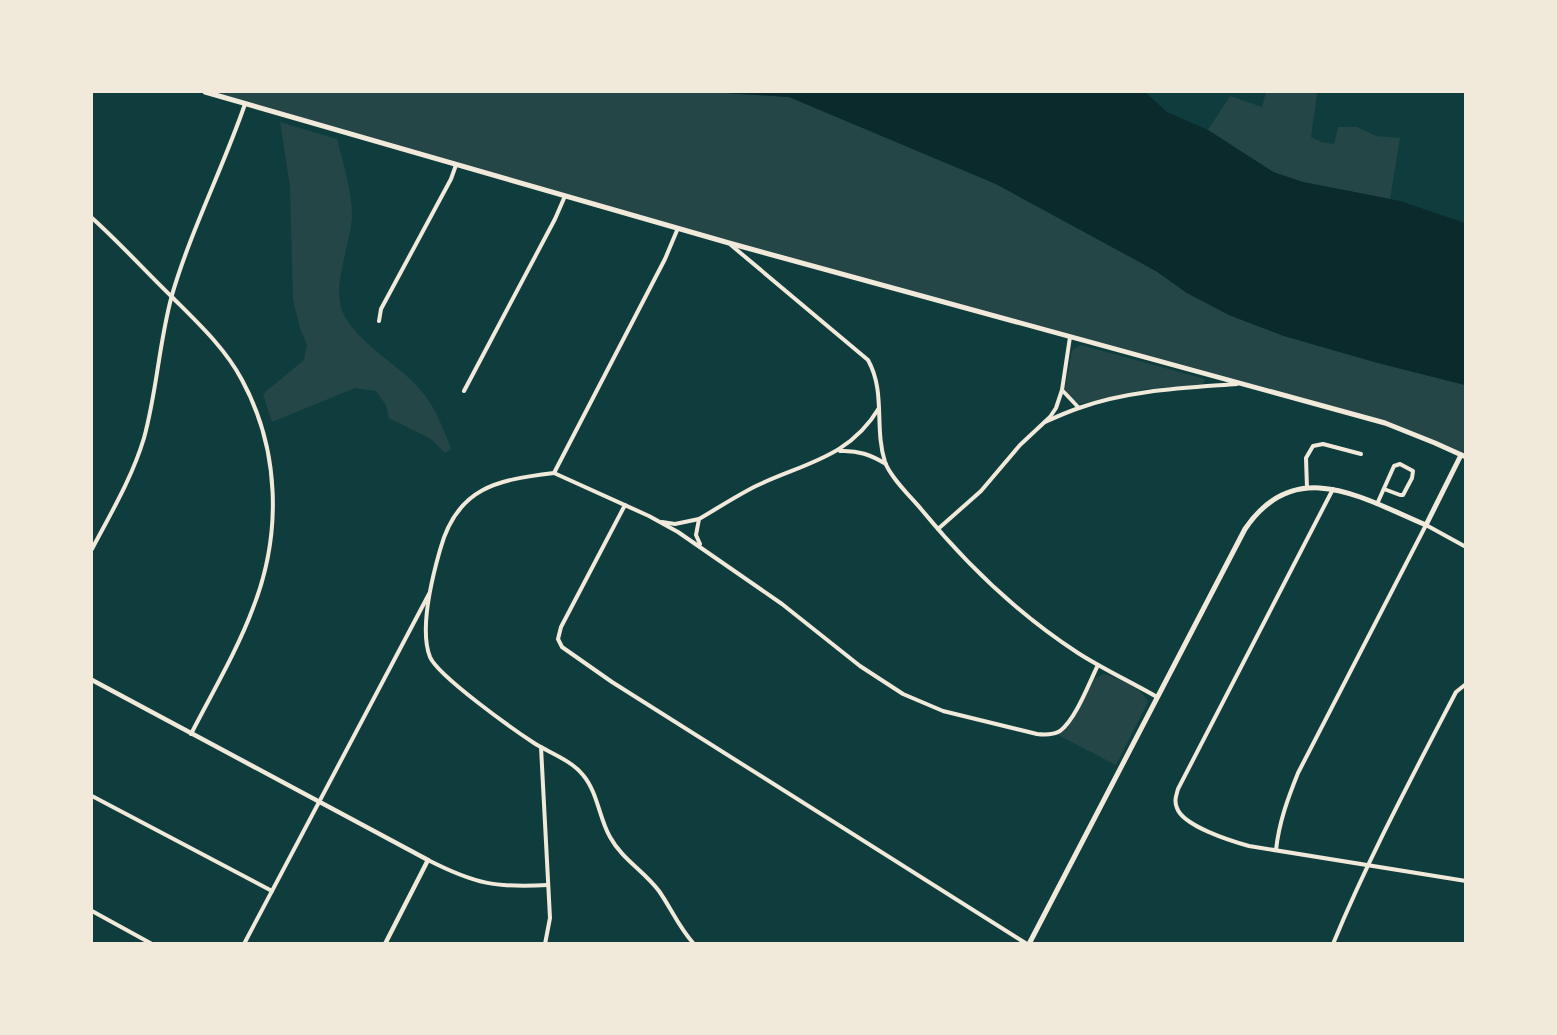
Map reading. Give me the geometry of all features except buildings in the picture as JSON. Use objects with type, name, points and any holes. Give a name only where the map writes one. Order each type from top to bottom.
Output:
[{"type":"main road","points":[[205,92],[729,243],[1385,423],[1463,456],[1426,525],[1333,488],[1306,488],[1280,496],[1264,506],[1251,520],[1028,944]]},
{"type":"street","points":[[92,549],[127,481],[141,446],[172,297],[203,209],[245,104]]},
{"type":"street","points":[[379,321],[381,309],[451,179],[456,165]]},
{"type":"street","points":[[464,391],[565,196]]},
{"type":"street","points":[[92,218],[217,343],[242,379],[261,423],[269,453],[274,493],[272,533],[254,608],[191,734]]},
{"type":"street","points":[[554,473],[678,228]]},
{"type":"street","points":[[729,243],[868,360],[879,388],[881,437],[886,464]]},
{"type":"street","points":[[938,529],[981,491],[1020,445],[1045,422],[1056,408],[1062,390],[1070,337]]},
{"type":"street","points":[[1045,422],[1108,399],[1149,392],[1242,384]]},
{"type":"street","points":[[1062,390],[1079,408]]},
{"type":"street","points":[[660,522],[675,524],[699,519],[754,487],[839,451],[861,433],[880,408]]},
{"type":"street","points":[[1306,488],[1306,458],[1313,446],[1323,444],[1361,454]]},
{"type":"street","points":[[839,451],[852,450],[865,453],[886,464],[938,529],[975,570],[1017,607],[1050,634],[1098,665],[1157,697]]},
{"type":"street","points":[[1377,504],[1394,466],[1396,464],[1413,471],[1403,495],[1384,489]]},
{"type":"street","points":[[694,944],[659,891],[644,873],[621,853],[612,840],[604,826],[593,790],[582,773],[541,747],[473,697],[435,665],[429,655],[426,637],[431,592],[446,528],[464,504],[475,494],[502,481],[554,473],[625,505],[660,522],[701,547],[782,604],[888,686],[943,711],[1048,735],[1059,731],[1067,723],[1098,665]]},
{"type":"street","points":[[1333,488],[1178,789],[1175,798],[1176,807],[1180,815],[1187,820],[1220,837],[1249,846],[1466,881]]},
{"type":"street","points":[[625,505],[561,627],[558,639],[562,647],[604,676],[1028,944]]},
{"type":"street","points":[[699,519],[696,536],[701,547]]},
{"type":"street","points":[[1276,850],[1278,831],[1286,803],[1298,773],[1426,525],[1466,547]]},
{"type":"street","points":[[244,944],[431,592]]},
{"type":"street","points":[[92,680],[452,872],[491,885],[507,887],[548,885]]},
{"type":"street","points":[[1333,944],[1367,865],[1456,692],[1466,684]]},
{"type":"street","points":[[541,747],[550,918],[544,944]]},
{"type":"street","points":[[92,796],[272,891]]},
{"type":"street","points":[[385,944],[428,860]]},
{"type":"street","points":[[92,911],[152,944]]},
{"type":"street","points":[[1182,944],[1191,944]]},
{"type":"shaded area","points":[[212,92],[711,92],[789,97],[996,184],[1156,271],[1187,293],[1229,315],[1284,336],[1465,385],[1465,457],[1411,433],[804,263]]},
{"type":"shaded area","points":[[711,92],[1145,92],[1167,112],[1208,130],[1273,172],[1303,182],[1400,201],[1465,223],[1465,385],[1284,336],[1229,315],[1187,293],[1156,271],[996,184],[789,97]]},
{"type":"shaded area","points":[[1266,92],[1314,92],[1317,94],[1311,137],[1321,142],[1334,144],[1338,127],[1357,127],[1376,136],[1400,138],[1390,199],[1303,182],[1273,172],[1208,130],[1230,96],[1262,107]]},
{"type":"shaded area","points":[[280,122],[337,139],[352,206],[351,227],[340,280],[340,304],[344,315],[359,335],[407,376],[433,407],[451,449],[445,453],[431,439],[389,418],[386,405],[376,391],[355,388],[272,422],[263,394],[304,360],[307,345],[293,300],[290,187]]},
{"type":"shaded area","points":[[1081,345],[1205,379],[1203,384],[1147,389],[1080,404],[1067,394],[1065,389],[1072,350]]},
{"type":"shaded area","points":[[1104,674],[1135,688],[1148,702],[1116,765],[1058,735],[1070,724],[1095,678]]}]
